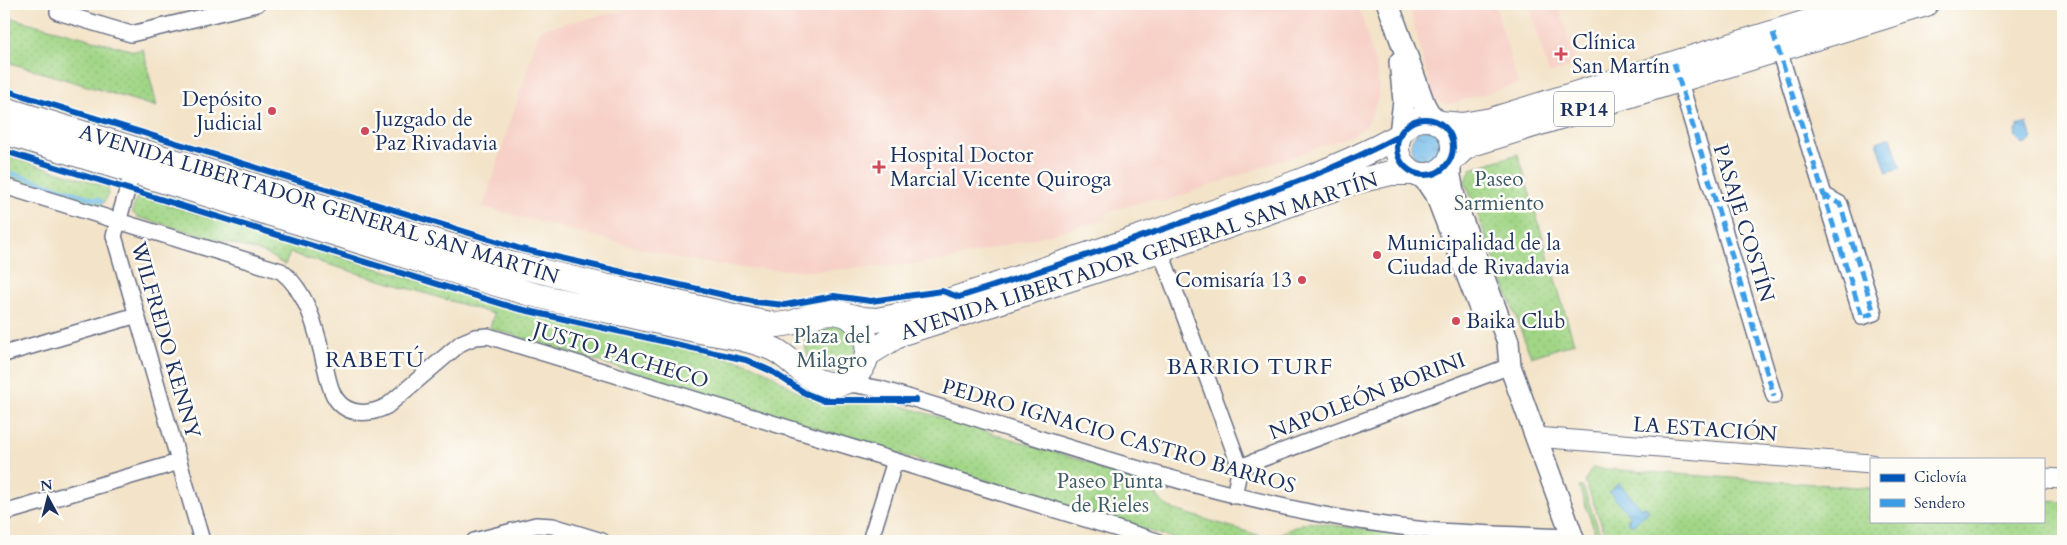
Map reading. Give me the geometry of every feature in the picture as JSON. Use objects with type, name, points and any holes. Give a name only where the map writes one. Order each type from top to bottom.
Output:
[{"type":"main road","name":"RP14","points":[[1776,41],[1865,4]]},
{"type":"main road","name":"RP14","points":[[1451,161],[1462,150],[1472,144],[1676,72],[1776,41],[1926,4]]},
{"type":"main road","points":[[1389,9],[1424,104],[1452,137],[1454,146],[1450,176],[1455,202],[1508,342],[1510,366],[1574,539]]},
{"type":"main road","points":[[1389,9],[1403,88],[1404,107],[1397,152],[1406,168],[1427,182],[1437,196],[1494,347],[1510,366]]},
{"type":"main road","name":"RP14","points":[[1439,122],[1462,125],[1482,123],[1676,72]]},
{"type":"main road","name":"AVENIDA LIBERTADOR GENERAL SAN MARTÍN","points":[[4,109],[136,161],[524,292],[684,328],[752,340],[782,353],[813,379],[835,384],[847,381],[857,374],[864,365],[868,354],[902,333],[1160,250],[1361,180],[1391,173],[1417,174]]},
{"type":"main road","points":[[1399,135],[1413,121],[1422,119],[1439,122]]},
{"type":"main road","name":"AVENIDA LIBERTADOR GENERAL SAN MARTÍN","points":[[4,132],[136,161],[545,273],[770,324],[791,323],[822,313],[835,312],[863,319],[877,320],[930,307],[1121,244],[1306,179],[1361,156],[1399,135]]},
{"type":"main road","points":[[1417,174],[1433,174],[1451,161]]},
{"type":"main road","points":[[846,315],[864,331],[868,342],[868,354]]},
{"type":"main road","points":[[805,372],[798,362],[797,338],[802,327],[812,317]]},
{"type":"street","points":[[60,8],[131,34],[257,4]]},
{"type":"street","points":[[1776,41],[1862,317],[1874,313],[1840,204],[1824,195]]},
{"type":"street","name":"PASAJE COSTÍN","points":[[1676,72],[1774,396]]},
{"type":"street","name":"WILFREDO KENNY","points":[[136,161],[117,220],[114,236],[202,541]]},
{"type":"street","name":"JUSTO PACHECO","points":[[4,186],[276,269],[286,275],[292,281],[312,318],[332,392],[341,406],[350,410],[367,413],[387,406],[461,343],[475,337],[488,336],[1157,541]]},
{"type":"street","points":[[1160,250],[1240,467],[1234,496]]},
{"type":"street","points":[[4,354],[136,315]]},
{"type":"street","name":"NAPOLEÓN BORINI","points":[[1240,467],[1510,366]]},
{"type":"street","name":"PEDRO IGNACIO CASTRO BARROS","points":[[835,384],[857,384],[882,390],[1234,496],[1322,514],[1424,530],[1574,539]]},
{"type":"street","name":"LA ESTACIÓN","points":[[1536,437],[1870,464]]},
{"type":"street","points":[[870,541],[895,461]]},
{"type":"street","points":[[4,513],[179,462]]},
{"type":"street","points":[[2044,478],[2063,479]]},
{"type":"street","points":[[474,541],[536,525],[552,526],[602,541]]},
{"type":"shaded area","name":"Hospital Doctor Marcial Vicente Quiroga","points":[[652,4],[1358,4],[1378,74],[1379,95],[1371,117],[1364,127],[1353,135],[1163,202],[1152,199],[1108,212],[1105,220],[952,259],[908,265],[813,271],[744,268],[685,260],[483,207],[540,29]]},
{"type":"shaded area","points":[[1409,4],[1495,4],[1518,84],[1447,105],[1433,98]]},
{"type":"shaded area","points":[[1529,4],[1558,4],[1577,65],[1549,74]]},
{"type":"green space","points":[[4,16],[134,51],[143,49],[157,107],[4,61]]},
{"type":"green space","name":"Paseo Sarmiento","points":[[1518,154],[1574,343],[1531,357],[1465,181],[1471,169]]},
{"type":"green space","points":[[4,155],[108,187],[104,203],[99,206],[4,176]]},
{"type":"green space","name":"Paseo Punta de Rieles","points":[[139,196],[522,312],[746,362],[765,371],[809,398],[818,401],[827,403],[873,401],[892,403],[1138,477],[1147,484],[1162,502],[1172,509],[1261,536],[1276,535],[1307,522],[1397,533],[1516,541],[1182,541],[490,328],[494,314],[290,253],[285,265],[265,253],[137,217],[132,212]]},
{"type":"green space","name":"Plaza del Milagro","points":[[835,321],[855,335],[855,360],[843,372],[824,371],[817,367],[811,361],[805,345],[811,330],[819,325]]},
{"type":"green space","points":[[1592,468],[1870,488],[1870,522],[2044,522],[2044,500],[2063,502],[2063,541],[1608,541],[1585,481]]},
{"type":"green space","points":[[1579,487],[1583,487],[1603,541],[1598,541]]},
{"type":"water","points":[[2027,123],[2032,139],[2027,144],[2022,144],[2016,138],[2015,131],[2019,128],[2017,126]]},
{"type":"water","points":[[1428,129],[1440,134],[1445,146],[1440,158],[1428,163],[1416,158],[1411,146],[1416,134]]},
{"type":"water","points":[[1891,137],[1901,168],[1887,172],[1877,142]]},
{"type":"water","points":[[1619,483],[1641,508],[1645,506],[1649,511],[1632,526],[1627,520],[1631,517],[1609,492]]},
{"type":"waterway","points":[[4,171],[101,201]]},
{"type":"marked path","points":[[1773,33],[1862,317],[1874,313],[1840,204],[1824,195]]},
{"type":"marked path","points":[[1674,63],[1774,396]]},
{"type":"cycle path","points":[[4,90],[521,249],[755,302],[785,305],[834,296],[871,301],[942,291],[959,297],[1111,247],[1277,189],[1327,170],[1399,136]]},
{"type":"cycle path","points":[[1419,119],[1431,119],[1445,127],[1453,141],[1453,147],[1451,158],[1445,167],[1431,175],[1419,175],[1409,170],[1402,163],[1397,153],[1397,141],[1402,131],[1409,124],[1419,119]]},
{"type":"cycle path","points":[[4,151],[515,308],[746,360],[771,371],[805,393],[822,400],[916,400]]},
{"type":"place","name":"Clínica San Martín","points":[[1561,54]]},
{"type":"place","name":"Depósito Judicial","points":[[272,111]]},
{"type":"place","name":"Juzgado de Paz Rivadavia","points":[[365,131]]},
{"type":"place","name":"Hospital Doctor Marcial Vicente Quiroga","points":[[879,167]]},
{"type":"place","name":"Municipalidad de la Ciudad de Rivadavia","points":[[1377,255]]},
{"type":"place","name":"Comisaría 13","points":[[1302,280]]},
{"type":"place","name":"Baika Club","points":[[1456,321]]},
{"type":"district","name":"RABETÚ","points":[[375,359]]},
{"type":"district","name":"BARRIO TURF","points":[[1250,366]]}]
